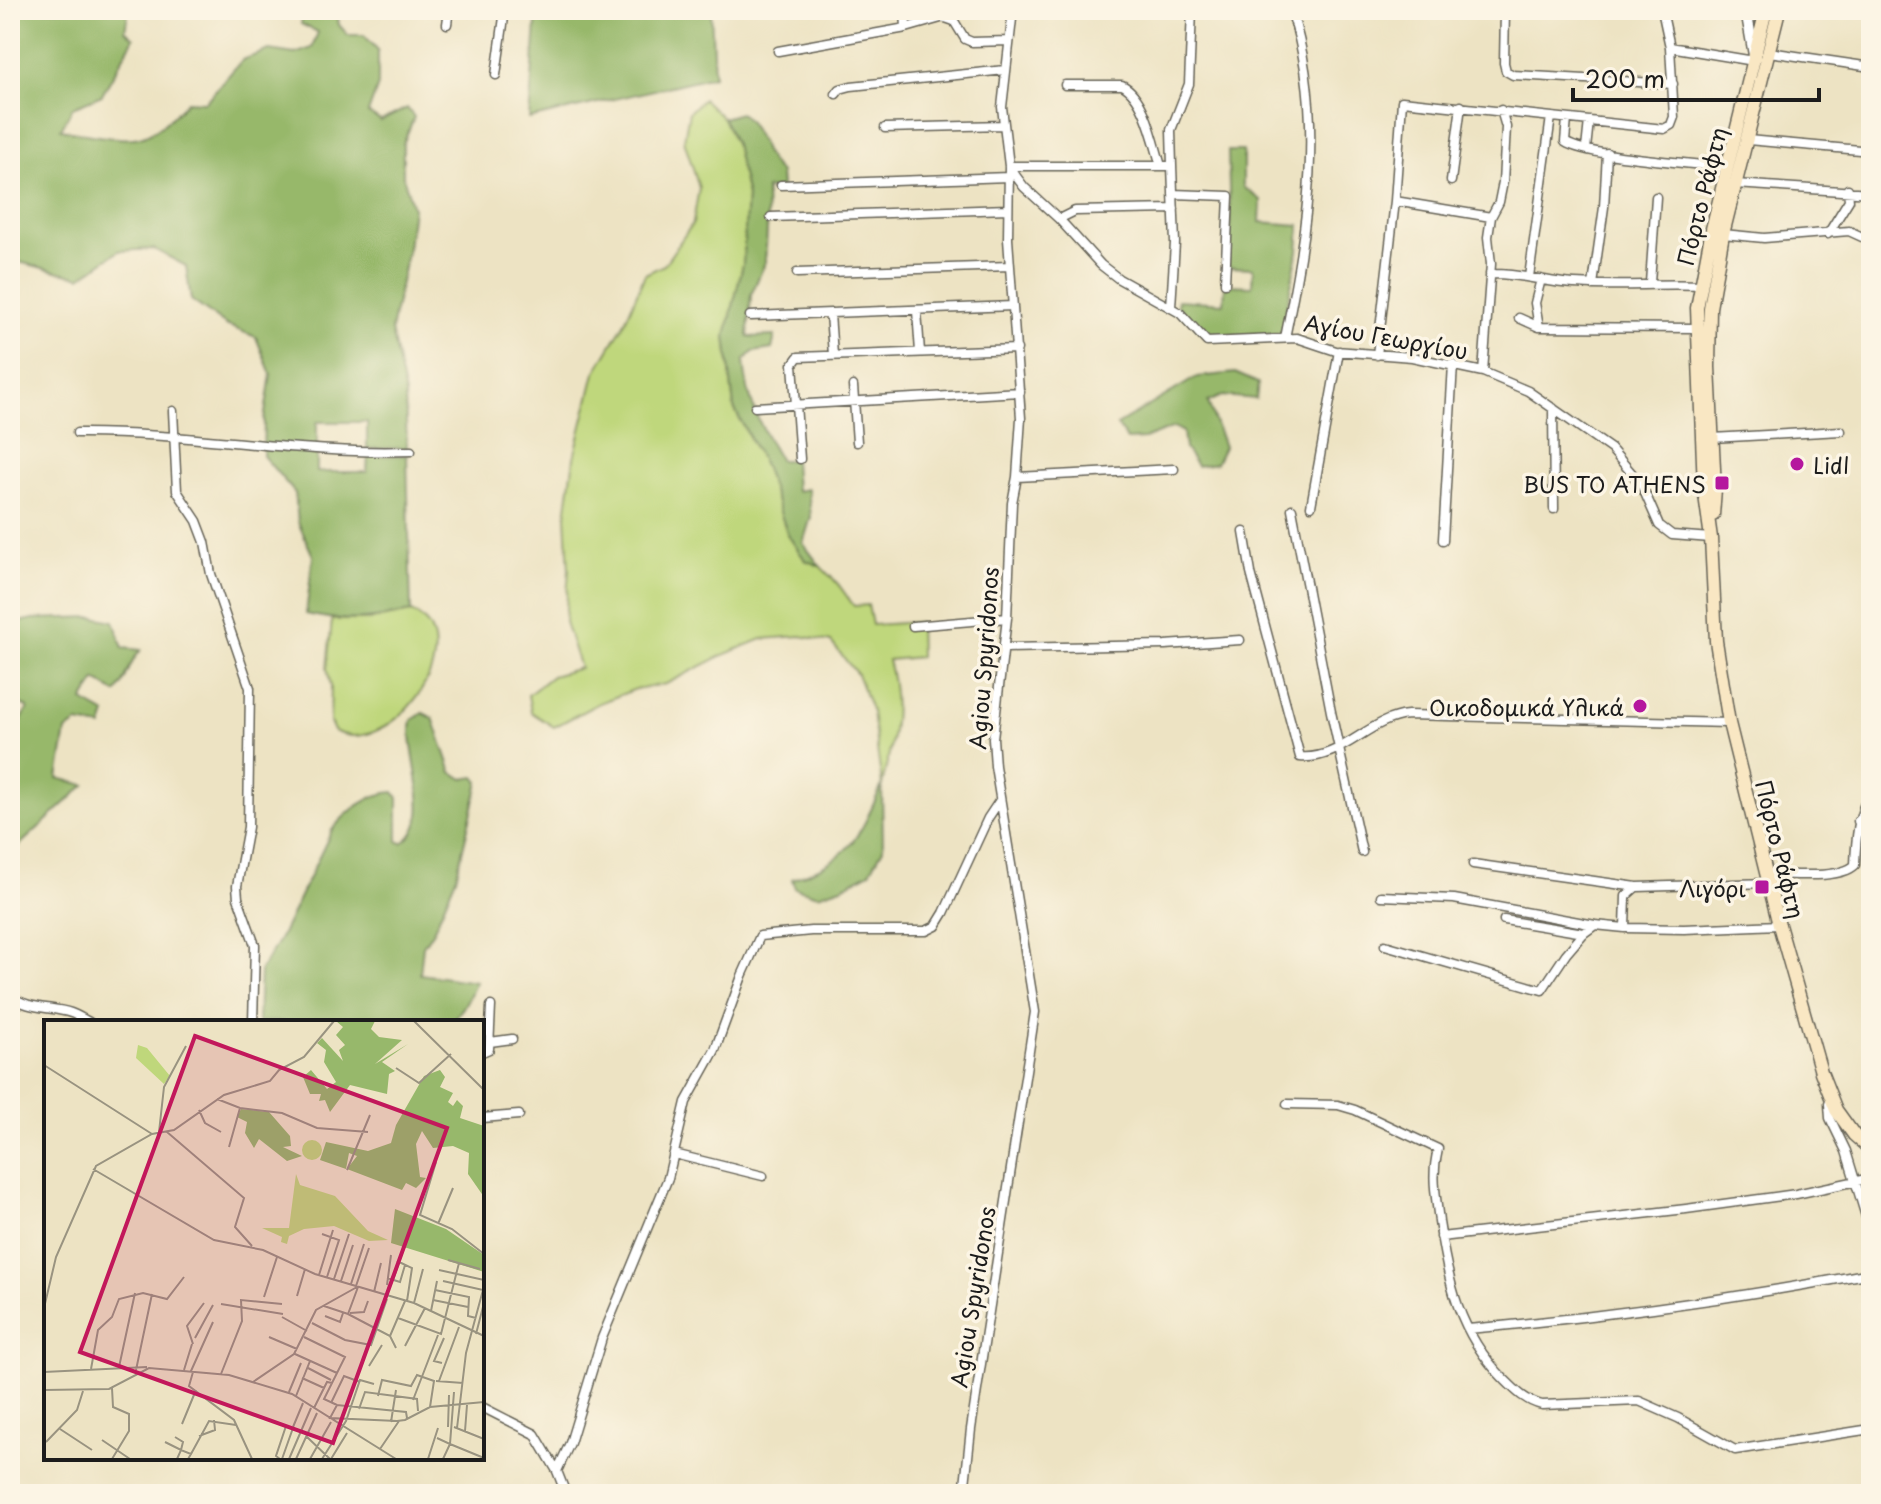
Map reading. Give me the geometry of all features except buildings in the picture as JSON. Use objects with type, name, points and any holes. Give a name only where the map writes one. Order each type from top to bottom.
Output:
[{"type":"main road","name":"Πόρτο Ράφτη","points":[[1766,10],[1700,285],[1696,328],[1704,488],[1711,538],[1717,650],[1729,723],[1779,925],[1821,1072],[1831,1099],[1845,1123],[1871,1150]]},
{"type":"main road","name":"Πόρτο Ράφτη","points":[[1711,538],[1715,489],[1709,318],[1723,234],[1779,10]]},
{"type":"street","points":[[447,24],[449,10]]},
{"type":"street","points":[[496,75],[505,10]]},
{"type":"street","points":[[762,10],[801,10]]},
{"type":"street","points":[[905,10],[906,28]]},
{"type":"street","points":[[922,10],[954,21],[965,39],[972,42],[1009,41]]},
{"type":"street","name":"Agiou Spyridonos","points":[[964,1494],[973,1413],[1035,1012],[1000,800],[993,738],[1007,618],[1020,392],[1010,266],[1009,166],[1004,125],[1005,70],[1013,10]]},
{"type":"street","points":[[1171,307],[1175,277],[1171,130],[1189,84],[1192,10]]},
{"type":"street","points":[[1285,338],[1305,232],[1311,132],[1303,62],[1291,10]]},
{"type":"street","points":[[1505,10],[1504,63],[1506,71],[1513,75],[1673,84]]},
{"type":"street","points":[[1377,355],[1395,201],[1402,101],[1668,128],[1674,117],[1673,84],[1670,47],[1662,10]]},
{"type":"street","points":[[1670,47],[1754,61],[1746,10]]},
{"type":"street","points":[[778,51],[906,28],[941,18]]},
{"type":"street","points":[[1769,52],[1871,67]]},
{"type":"street","points":[[836,94],[840,89],[851,86],[1005,70]]},
{"type":"street","points":[[1065,85],[1122,85],[1129,88],[1147,121],[1161,166]]},
{"type":"street","points":[[1451,181],[1461,106]]},
{"type":"street","points":[[1483,372],[1491,264],[1488,248],[1491,217],[1499,202],[1503,182],[1506,127],[1501,110]]},
{"type":"street","points":[[1529,277],[1551,117]]},
{"type":"street","points":[[1567,119],[1565,142],[1586,149],[1728,168]]},
{"type":"street","points":[[1586,149],[1589,121]]},
{"type":"street","points":[[885,128],[1004,125]]},
{"type":"street","points":[[1748,140],[1871,151]]},
{"type":"street","points":[[1593,285],[1604,207],[1607,153]]},
{"type":"street","points":[[1009,166],[1172,166]]},
{"type":"street","name":"Αγίου Γεωργίου","points":[[1009,166],[1024,187],[1059,219],[1101,265],[1119,279],[1171,307],[1207,342],[1297,338],[1339,351],[1412,357],[1483,372],[1528,391],[1611,449],[1641,484],[1655,517],[1665,530],[1680,538],[1711,538]]},
{"type":"street","points":[[781,185],[1009,182],[1024,187]]},
{"type":"street","points":[[1735,184],[1848,189],[1871,193]]},
{"type":"street","points":[[1828,234],[1849,200],[1848,189]]},
{"type":"street","points":[[1173,194],[1229,196],[1225,283]]},
{"type":"street","points":[[1650,283],[1656,197]]},
{"type":"street","points":[[1395,201],[1491,217]]},
{"type":"street","points":[[771,217],[1008,209]]},
{"type":"street","points":[[1059,219],[1075,211],[1174,209]]},
{"type":"street","points":[[1723,234],[1764,238],[1849,231],[1871,241]]},
{"type":"street","points":[[797,273],[1010,266]]},
{"type":"street","points":[[1490,274],[1505,273],[1593,285],[1700,285]]},
{"type":"street","points":[[1539,327],[1535,303],[1541,279]]},
{"type":"street","points":[[750,316],[1013,306]]},
{"type":"street","points":[[917,311],[920,352]]},
{"type":"street","points":[[830,314],[833,355]]},
{"type":"street","points":[[1519,318],[1539,327],[1696,328]]},
{"type":"street","points":[[800,459],[795,359],[1017,349]]},
{"type":"street","points":[[1311,506],[1339,351]]},
{"type":"street","points":[[1443,540],[1453,364]]},
{"type":"street","points":[[853,386],[857,442]]},
{"type":"street","points":[[755,407],[1020,392]]},
{"type":"street","points":[[1553,408],[1554,509]]},
{"type":"street","points":[[173,411],[177,491],[197,521],[205,542],[211,574],[250,688],[248,827],[237,886],[238,898],[255,945],[253,1020]]},
{"type":"street","points":[[1712,438],[1841,431]]},
{"type":"street","points":[[77,433],[172,436],[336,451],[411,451]]},
{"type":"street","points":[[1017,477],[1174,469]]},
{"type":"street","points":[[1292,509],[1338,748],[1362,852]]},
{"type":"street","points":[[1244,532],[1251,573],[1300,757],[1309,758],[1338,748],[1391,716],[1729,723]]},
{"type":"street","points":[[913,626],[1007,618]]},
{"type":"street","points":[[1004,648],[1165,645],[1240,640]]},
{"type":"street","points":[[1473,864],[1637,887],[1835,874],[1848,871],[1855,865],[1858,821],[1871,790]]},
{"type":"street","points":[[557,1471],[570,1443],[602,1338],[657,1206],[674,1154],[686,1102],[715,1050],[760,936],[811,931],[926,931],[936,926],[988,818],[1000,800]]},
{"type":"street","points":[[1858,821],[1871,821]]},
{"type":"street","points":[[1625,928],[1626,896],[1637,887]]},
{"type":"street","points":[[1381,896],[1454,899],[1625,928],[1779,925]]},
{"type":"street","points":[[1504,920],[1584,933]]},
{"type":"street","points":[[1385,945],[1542,990],[1584,933],[1595,925]]},
{"type":"street","points":[[10,995],[16,1000],[71,1013],[85,1020]]},
{"type":"street","points":[[484,1051],[489,1049],[491,1006]]},
{"type":"street","points":[[490,1042],[512,1039]]},
{"type":"street","points":[[1831,1099],[1830,1118],[1846,1151],[1871,1233]]},
{"type":"street","points":[[1287,1104],[1338,1105],[1355,1110],[1438,1149],[1433,1175],[1450,1288],[1485,1359],[1530,1402],[1542,1405],[1639,1401],[1678,1418],[1735,1450],[1871,1429]]},
{"type":"street","points":[[484,1118],[519,1115]]},
{"type":"street","points":[[1846,1151],[1859,1139]]},
{"type":"street","points":[[674,1154],[763,1176]]},
{"type":"street","points":[[1441,1237],[1686,1209],[1871,1178]]},
{"type":"street","points":[[1468,1329],[1621,1313],[1871,1273]]},
{"type":"street","points":[[484,1408],[535,1434],[557,1471],[566,1494]]},
{"type":"green space","points":[[10,10],[129,10],[125,30],[134,38],[102,95],[73,107],[61,129],[102,137],[135,138],[149,133],[167,122],[187,101],[205,102],[242,60],[269,50],[295,54],[312,48],[318,32],[301,24],[301,16],[337,11],[339,25],[348,35],[364,35],[378,50],[378,85],[368,113],[381,121],[407,108],[414,117],[403,144],[403,176],[413,208],[391,330],[405,395],[407,448],[367,449],[367,422],[317,422],[317,472],[367,472],[368,456],[407,455],[411,612],[358,619],[306,614],[313,556],[298,522],[295,493],[263,456],[264,420],[271,374],[256,337],[226,325],[191,300],[186,266],[154,249],[119,251],[81,277],[10,260]]},
{"type":"green space","points":[[537,10],[711,10],[714,76],[529,119]]},
{"type":"green space","points":[[703,99],[723,118],[735,144],[747,195],[743,264],[726,336],[734,408],[764,465],[788,535],[805,560],[820,566],[854,606],[868,605],[872,625],[919,622],[920,657],[888,660],[895,708],[882,785],[872,712],[857,674],[831,642],[801,636],[762,639],[666,684],[636,689],[599,703],[554,727],[531,712],[528,695],[552,676],[580,668],[565,622],[569,570],[566,516],[574,458],[595,373],[624,324],[645,274],[664,265],[693,223],[699,188],[684,140],[689,112]]},
{"type":"green space","points":[[740,113],[747,119],[780,173],[781,188],[766,189],[765,263],[751,295],[748,337],[775,336],[772,349],[753,352],[744,361],[748,389],[761,425],[780,460],[794,460],[796,491],[808,489],[811,517],[803,543],[820,566],[805,560],[788,535],[764,465],[734,408],[726,336],[743,264],[747,196],[735,144],[723,118]]},
{"type":"green space","points":[[1228,151],[1243,151],[1243,187],[1261,200],[1260,222],[1300,225],[1298,251],[1281,334],[1217,338],[1205,335],[1177,306],[1178,300],[1224,303],[1225,285],[1252,286],[1253,268],[1227,267],[1230,225]]},
{"type":"green space","points":[[1235,373],[1258,383],[1256,399],[1222,396],[1208,402],[1224,447],[1216,463],[1197,466],[1185,449],[1183,432],[1174,427],[1144,439],[1127,440],[1117,425],[1197,377]]},
{"type":"green space","points":[[411,612],[429,627],[435,647],[431,670],[419,694],[401,714],[380,729],[357,736],[334,731],[330,722],[331,686],[327,668],[332,620],[371,620]]},
{"type":"green space","points":[[94,617],[114,621],[123,648],[141,650],[116,693],[96,680],[83,701],[106,714],[102,727],[77,723],[66,731],[58,778],[85,785],[10,854],[10,741],[28,708],[10,698],[10,624],[33,619]]},
{"type":"green space","points":[[423,713],[433,718],[452,772],[463,779],[475,777],[479,782],[456,878],[434,929],[423,946],[420,974],[476,982],[468,999],[452,1020],[258,1020],[260,971],[280,938],[332,830],[359,805],[376,796],[394,792],[398,798],[398,841],[402,843],[413,833],[420,804],[412,720]]},
{"type":"green space","points":[[882,785],[883,849],[870,872],[818,895],[795,888],[792,879],[828,863],[850,845]]},
{"type":"place","name":"Lidl","points":[[1797,464]]},
{"type":"place","name":"BUS TO ATHENS","points":[[1722,483]]},
{"type":"place","name":"Οικοδομικά Υλικά","points":[[1640,706]]},
{"type":"place","name":"Λιγόρι","points":[[1762,887]]}]
